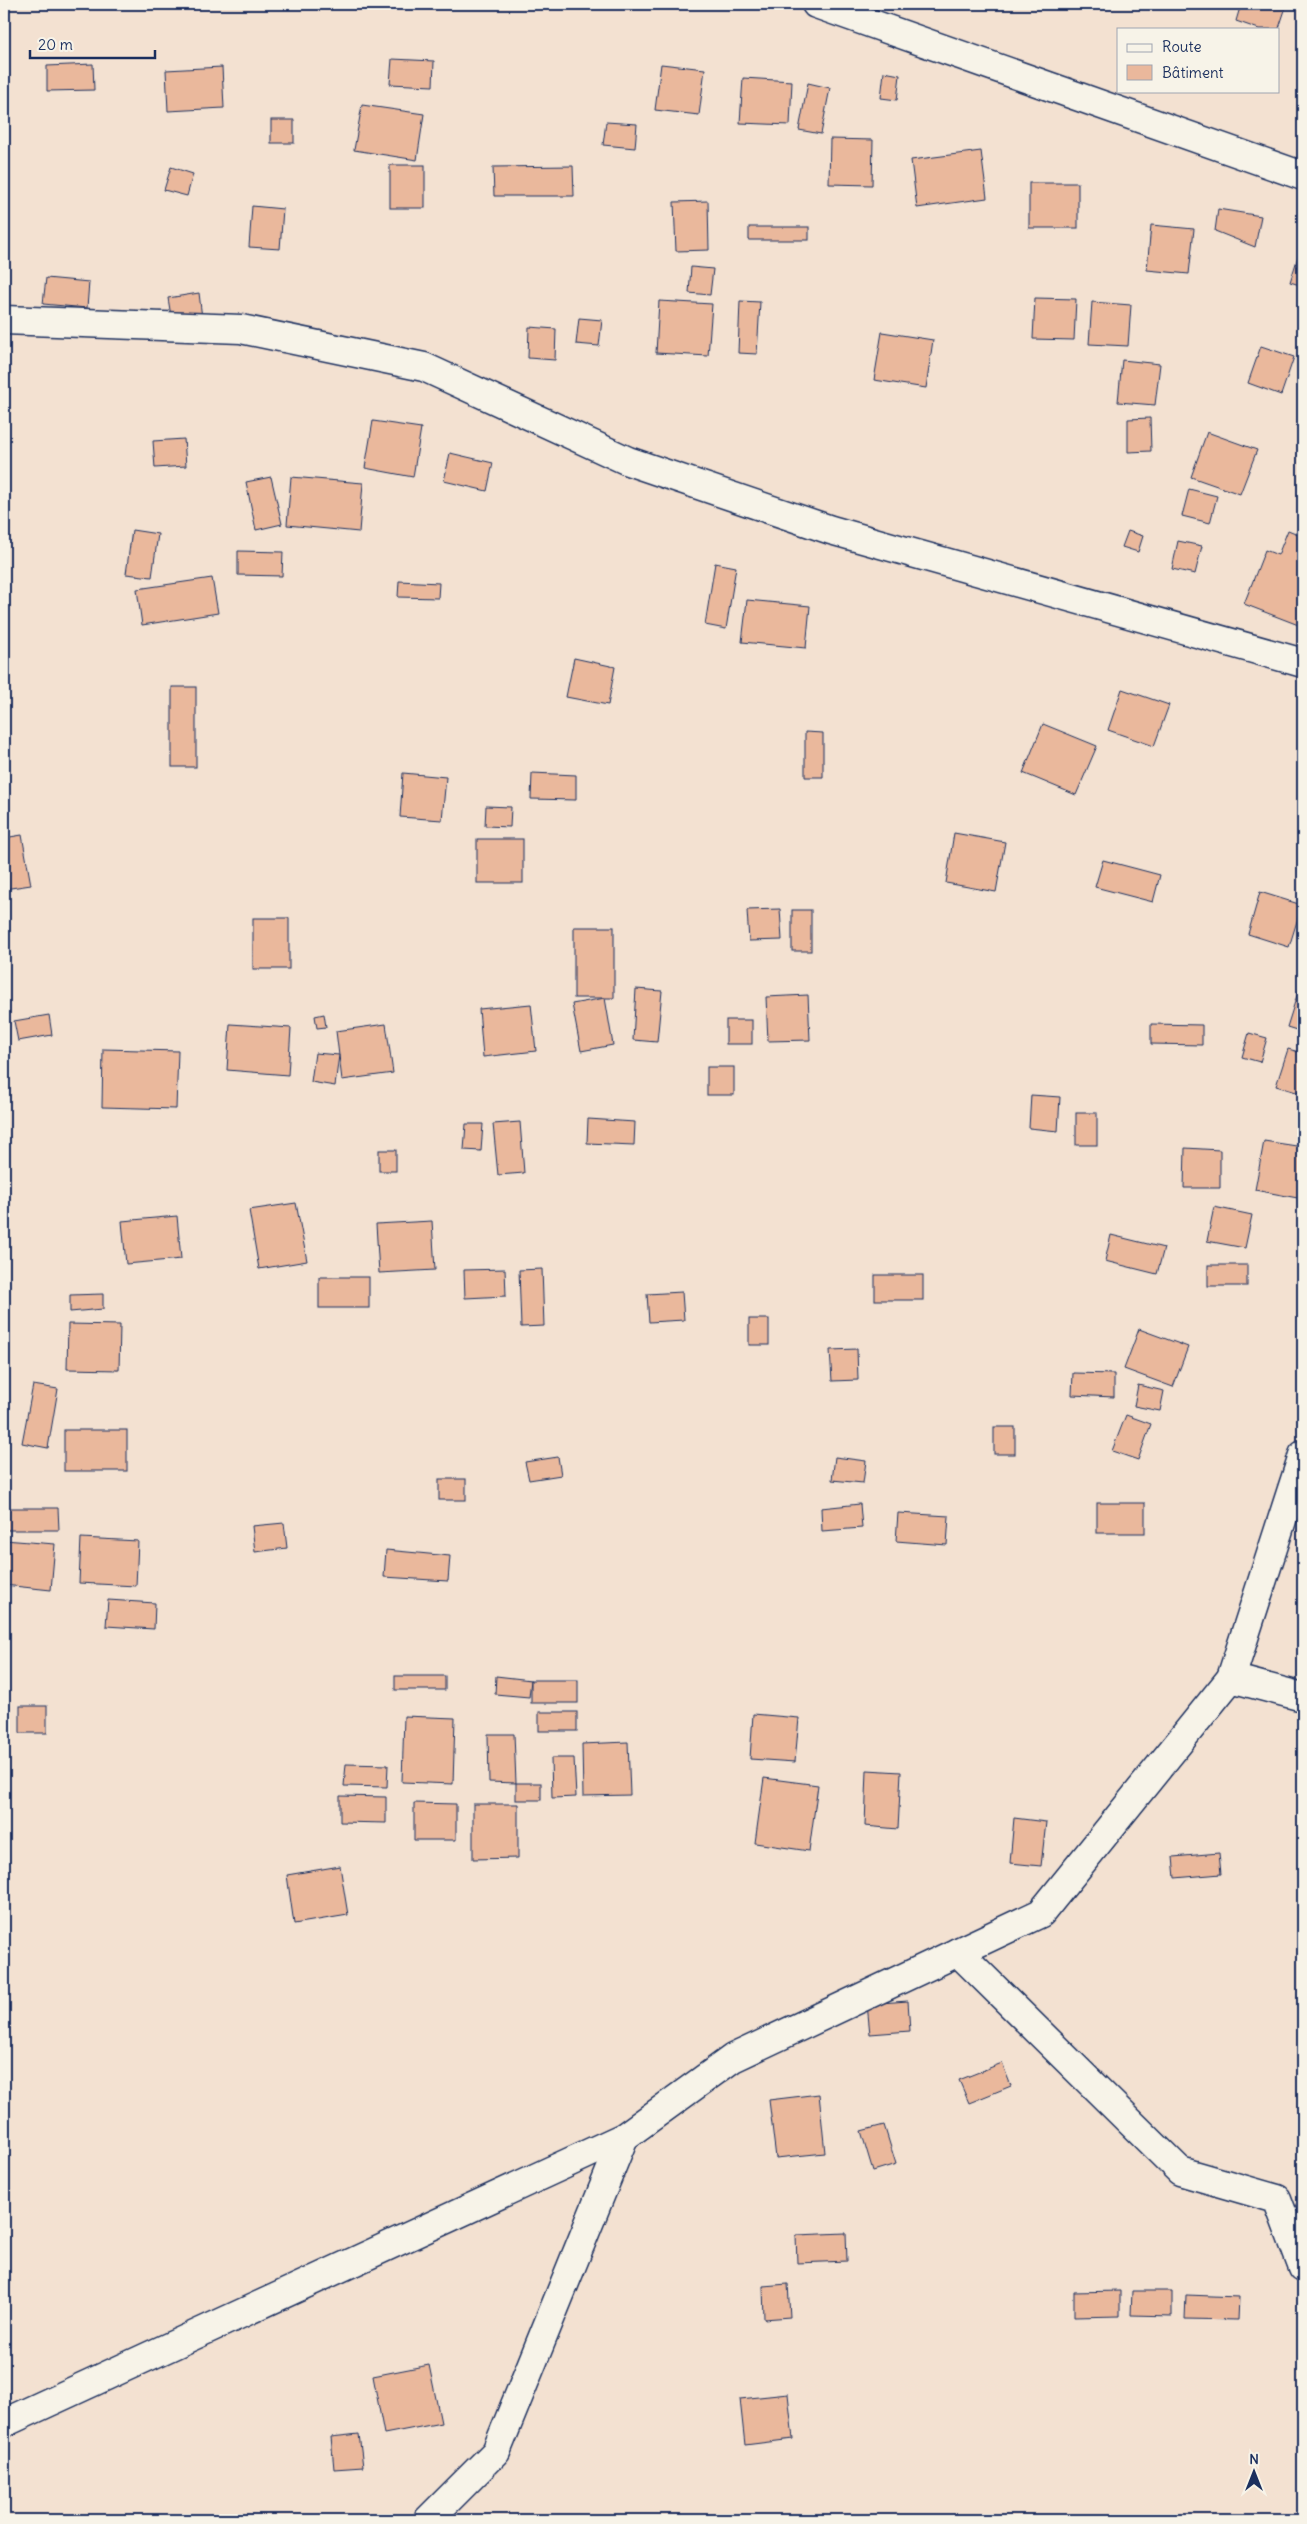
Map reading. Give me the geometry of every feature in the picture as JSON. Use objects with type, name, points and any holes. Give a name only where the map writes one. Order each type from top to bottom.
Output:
[{"type":"street","points":[[816,4],[1303,176]]},
{"type":"street","points":[[4,320],[241,329],[424,367],[628,461],[831,530],[1303,663]]},
{"type":"street","points":[[4,2423],[624,2137],[733,2058],[1041,1912],[1231,1678],[1303,1455]]},
{"type":"street","points":[[1231,1678],[1303,1697]]},
{"type":"street","points":[[958,1952],[1180,2171],[1277,2199],[1303,2268]]},
{"type":"street","points":[[428,2520],[496,2452],[624,2137]]},
{"type":"building","points":[[1241,4],[1287,4],[1279,28],[1256,28],[1236,21]]},
{"type":"building","points":[[392,59],[434,61],[433,86],[390,84]]},
{"type":"building","points":[[93,64],[94,90],[47,91],[47,66]]},
{"type":"building","points":[[661,64],[705,69],[699,115],[655,110]]},
{"type":"building","points":[[222,67],[224,108],[168,111],[166,70]]},
{"type":"building","points":[[884,72],[900,75],[897,100],[881,98]]},
{"type":"building","points":[[743,78],[792,81],[790,125],[740,123]]},
{"type":"building","points":[[808,83],[830,88],[821,134],[799,130]]},
{"type":"building","points":[[362,105],[424,114],[417,160],[354,150]]},
{"type":"building","points":[[271,120],[294,120],[294,143],[271,143]]},
{"type":"building","points":[[606,122],[637,124],[635,148],[603,145]]},
{"type":"building","points":[[830,139],[873,140],[872,185],[829,184]]},
{"type":"building","points":[[981,151],[987,198],[917,208],[911,160]]},
{"type":"building","points":[[390,165],[425,165],[425,208],[390,208]]},
{"type":"building","points":[[573,166],[574,196],[494,196],[493,167]]},
{"type":"building","points":[[171,167],[193,174],[187,196],[164,190]]},
{"type":"building","points":[[1029,183],[1078,183],[1078,228],[1029,228]]},
{"type":"building","points":[[708,201],[709,250],[676,251],[674,202]]},
{"type":"building","points":[[252,206],[283,209],[280,249],[249,247]]},
{"type":"building","points":[[1218,209],[1261,216],[1255,247],[1215,231]]},
{"type":"building","points":[[1151,225],[1194,229],[1189,274],[1147,270]]},
{"type":"building","points":[[749,227],[809,227],[809,240],[749,240]]},
{"type":"building","points":[[1303,241],[1303,286],[1290,282]]},
{"type":"building","points":[[691,267],[713,269],[710,295],[689,293]]},
{"type":"building","points":[[46,278],[89,282],[87,308],[43,304]]},
{"type":"building","points":[[199,293],[202,318],[172,322],[168,298]]},
{"type":"building","points":[[1035,298],[1076,299],[1074,340],[1033,339]]},
{"type":"building","points":[[659,301],[712,304],[708,356],[656,353]]},
{"type":"building","points":[[740,301],[760,302],[757,354],[738,353]]},
{"type":"building","points":[[1092,302],[1131,305],[1128,346],[1089,344]]},
{"type":"building","points":[[579,318],[602,320],[599,346],[576,344]]},
{"type":"building","points":[[529,327],[556,329],[555,360],[528,358]]},
{"type":"building","points":[[882,332],[933,340],[926,388],[874,380]]},
{"type":"building","points":[[1261,346],[1294,357],[1281,395],[1248,383]]},
{"type":"building","points":[[1122,360],[1160,364],[1155,405],[1118,402]]},
{"type":"building","points":[[1150,418],[1151,451],[1128,452],[1128,419]]},
{"type":"building","points":[[373,421],[421,428],[413,477],[365,468]]},
{"type":"building","points":[[1207,432],[1257,450],[1240,494],[1191,477]]},
{"type":"building","points":[[184,439],[186,466],[155,468],[153,441]]},
{"type":"building","points":[[450,453],[493,463],[487,491],[444,481]]},
{"type":"building","points":[[271,477],[282,524],[256,530],[246,482]]},
{"type":"building","points":[[291,477],[363,483],[359,532],[287,525]]},
{"type":"building","points":[[1189,489],[1217,496],[1210,523],[1182,516]]},
{"type":"building","points":[[132,530],[158,534],[152,577],[126,574]]},
{"type":"building","points":[[1288,530],[1303,536],[1303,619],[1301,626],[1244,604],[1265,550],[1278,555]]},
{"type":"building","points":[[1128,531],[1143,536],[1138,552],[1122,547]]},
{"type":"building","points":[[1178,541],[1202,546],[1195,574],[1172,569]]},
{"type":"building","points":[[238,551],[283,552],[282,576],[238,575]]},
{"type":"building","points":[[715,563],[736,567],[726,629],[705,625]]},
{"type":"building","points":[[212,578],[218,613],[142,625],[137,589]]},
{"type":"building","points":[[399,581],[439,583],[438,598],[398,597]]},
{"type":"building","points":[[747,600],[810,606],[806,648],[742,642]]},
{"type":"building","points":[[574,658],[615,667],[608,705],[566,697]]},
{"type":"building","points":[[172,687],[196,687],[196,767],[172,767]]},
{"type":"building","points":[[1122,689],[1169,705],[1154,746],[1108,730]]},
{"type":"building","points":[[1043,724],[1097,746],[1076,795],[1023,773]]},
{"type":"building","points":[[805,732],[823,733],[823,777],[805,777]]},
{"type":"building","points":[[403,773],[446,777],[442,820],[400,817]]},
{"type":"building","points":[[532,773],[576,775],[576,800],[531,799]]},
{"type":"building","points":[[486,806],[511,807],[510,827],[485,826]]},
{"type":"building","points":[[954,833],[1005,842],[996,892],[946,883]]},
{"type":"building","points":[[22,835],[31,885],[4,889],[4,838]]},
{"type":"building","points":[[477,839],[523,839],[523,883],[477,883]]},
{"type":"building","points":[[1103,860],[1160,875],[1153,902],[1095,887]]},
{"type":"building","points":[[1260,892],[1302,905],[1289,947],[1248,934]]},
{"type":"building","points":[[780,909],[782,940],[749,941],[747,910]]},
{"type":"building","points":[[792,910],[811,910],[811,951],[792,951]]},
{"type":"building","points":[[253,918],[289,918],[289,969],[253,969]]},
{"type":"building","points":[[574,927],[614,927],[614,998],[574,998]]},
{"type":"building","points":[[636,989],[662,991],[657,1042],[633,1040]]},
{"type":"building","points":[[1299,989],[1303,991],[1303,1032],[1287,1027]]},
{"type":"building","points":[[808,995],[810,1040],[768,1041],[766,997]]},
{"type":"building","points":[[605,998],[613,1045],[581,1051],[572,1004]]},
{"type":"building","points":[[531,1004],[536,1051],[483,1057],[479,1009]]},
{"type":"building","points":[[324,1014],[326,1027],[317,1028],[315,1016]]},
{"type":"building","points":[[49,1015],[52,1035],[18,1041],[14,1021]]},
{"type":"building","points":[[726,1020],[752,1020],[752,1044],[726,1044]]},
{"type":"building","points":[[230,1024],[291,1028],[288,1075],[227,1070]]},
{"type":"building","points":[[386,1024],[393,1073],[342,1080],[336,1031]]},
{"type":"building","points":[[1151,1024],[1202,1025],[1202,1045],[1151,1044]]},
{"type":"building","points":[[1249,1033],[1267,1038],[1260,1062],[1242,1057]]},
{"type":"building","points":[[103,1049],[178,1051],[176,1109],[102,1107]]},
{"type":"building","points":[[1288,1049],[1303,1053],[1303,1094],[1276,1086]]},
{"type":"building","points":[[315,1053],[339,1055],[335,1086],[311,1082]]},
{"type":"building","points":[[707,1067],[734,1067],[734,1095],[707,1095]]},
{"type":"building","points":[[1031,1095],[1060,1097],[1058,1131],[1029,1128]]},
{"type":"building","points":[[1076,1113],[1097,1113],[1097,1145],[1076,1145]]},
{"type":"building","points":[[588,1119],[635,1122],[634,1145],[587,1143]]},
{"type":"building","points":[[520,1122],[524,1173],[498,1175],[493,1124]]},
{"type":"building","points":[[466,1124],[483,1124],[481,1151],[464,1150]]},
{"type":"building","points":[[1264,1141],[1303,1147],[1303,1199],[1255,1190]]},
{"type":"building","points":[[1185,1148],[1220,1150],[1220,1188],[1184,1188]]},
{"type":"building","points":[[379,1150],[396,1150],[396,1171],[379,1171]]},
{"type":"building","points":[[296,1203],[307,1261],[259,1269],[249,1210]]},
{"type":"building","points":[[1214,1207],[1252,1215],[1245,1248],[1207,1241]]},
{"type":"building","points":[[177,1216],[181,1259],[126,1264],[122,1221]]},
{"type":"building","points":[[432,1221],[435,1270],[379,1273],[376,1224]]},
{"type":"building","points":[[1111,1235],[1164,1248],[1157,1274],[1105,1261]]},
{"type":"building","points":[[1208,1265],[1247,1265],[1247,1286],[1208,1286]]},
{"type":"building","points":[[505,1269],[506,1296],[465,1298],[464,1270]]},
{"type":"building","points":[[542,1269],[544,1326],[521,1327],[519,1270]]},
{"type":"building","points":[[875,1275],[923,1275],[923,1300],[875,1300]]},
{"type":"building","points":[[319,1277],[369,1277],[369,1308],[319,1308]]},
{"type":"building","points":[[682,1292],[684,1320],[649,1322],[647,1294]]},
{"type":"building","points":[[103,1294],[103,1309],[70,1312],[70,1295]]},
{"type":"building","points":[[749,1319],[769,1319],[769,1345],[749,1345]]},
{"type":"building","points":[[68,1324],[120,1325],[119,1370],[67,1369]]},
{"type":"building","points":[[1139,1329],[1188,1347],[1173,1387],[1124,1369]]},
{"type":"building","points":[[857,1349],[858,1380],[832,1381],[830,1350]]},
{"type":"building","points":[[1073,1373],[1114,1374],[1114,1397],[1072,1395]]},
{"type":"building","points":[[33,1385],[58,1389],[48,1448],[22,1443]]},
{"type":"building","points":[[1138,1385],[1164,1391],[1160,1411],[1134,1406]]},
{"type":"building","points":[[1126,1415],[1151,1424],[1138,1460],[1112,1451]]},
{"type":"building","points":[[994,1427],[1015,1427],[1015,1454],[994,1454]]},
{"type":"building","points":[[64,1430],[127,1430],[127,1471],[64,1471]]},
{"type":"building","points":[[558,1457],[561,1475],[529,1480],[525,1462]]},
{"type":"building","points":[[835,1457],[866,1461],[863,1483],[832,1480]]},
{"type":"building","points":[[439,1479],[466,1479],[466,1500],[439,1500]]},
{"type":"building","points":[[1097,1503],[1145,1503],[1145,1533],[1097,1533]]},
{"type":"building","points":[[860,1504],[862,1528],[822,1531],[821,1508]]},
{"type":"building","points":[[6,1508],[58,1508],[59,1530],[6,1530]]},
{"type":"building","points":[[898,1513],[949,1516],[947,1545],[896,1541]]},
{"type":"building","points":[[284,1523],[287,1548],[255,1552],[252,1526]]},
{"type":"building","points":[[81,1538],[138,1541],[136,1586],[79,1583]]},
{"type":"building","points":[[4,1540],[55,1544],[51,1590],[4,1585]]},
{"type":"building","points":[[386,1550],[450,1556],[448,1581],[384,1577]]},
{"type":"building","points":[[108,1600],[155,1603],[154,1629],[106,1626]]},
{"type":"building","points":[[395,1676],[445,1676],[445,1690],[395,1690]]},
{"type":"building","points":[[496,1676],[531,1680],[529,1697],[495,1694]]},
{"type":"building","points":[[531,1680],[578,1680],[578,1703],[531,1703]]},
{"type":"building","points":[[20,1706],[47,1706],[47,1733],[20,1733]]},
{"type":"building","points":[[539,1712],[577,1712],[577,1731],[539,1731]]},
{"type":"building","points":[[753,1714],[799,1718],[795,1762],[750,1759]]},
{"type":"building","points":[[404,1716],[455,1718],[453,1784],[402,1782]]},
{"type":"building","points":[[488,1734],[514,1734],[516,1783],[489,1782]]},
{"type":"building","points":[[628,1742],[630,1795],[583,1796],[582,1744]]},
{"type":"building","points":[[551,1758],[574,1758],[576,1797],[552,1798]]},
{"type":"building","points":[[346,1764],[388,1765],[387,1787],[344,1786]]},
{"type":"building","points":[[867,1770],[901,1772],[898,1829],[865,1826]]},
{"type":"building","points":[[764,1778],[818,1785],[809,1851],[755,1843]]},
{"type":"building","points":[[516,1783],[541,1783],[541,1800],[516,1800]]},
{"type":"building","points":[[340,1796],[386,1797],[386,1823],[340,1822]]},
{"type":"building","points":[[414,1803],[456,1804],[456,1840],[414,1840]]},
{"type":"building","points":[[473,1804],[518,1804],[518,1858],[473,1859]]},
{"type":"building","points":[[1014,1818],[1046,1822],[1041,1866],[1010,1863]]},
{"type":"building","points":[[1219,1853],[1221,1874],[1175,1878],[1173,1857]]},
{"type":"building","points":[[340,1866],[348,1915],[294,1924],[287,1875]]},
{"type":"building","points":[[908,2001],[910,2031],[870,2034],[867,2004]]},
{"type":"building","points":[[1002,2063],[1011,2086],[969,2103],[959,2080]]},
{"type":"building","points":[[819,2094],[825,2153],[776,2158],[769,2100]]},
{"type":"building","points":[[884,2125],[896,2164],[873,2171],[861,2131]]},
{"type":"building","points":[[846,2233],[847,2261],[797,2263],[796,2235]]},
{"type":"building","points":[[788,2284],[790,2317],[764,2319],[763,2286]]},
{"type":"building","points":[[1120,2291],[1120,2316],[1074,2317],[1074,2292]]},
{"type":"building","points":[[1132,2291],[1172,2291],[1172,2316],[1131,2315]]},
{"type":"building","points":[[1186,2295],[1239,2297],[1238,2320],[1185,2319]]},
{"type":"building","points":[[429,2365],[441,2423],[384,2434],[373,2376]]},
{"type":"building","points":[[788,2394],[793,2439],[745,2445],[740,2399]]},
{"type":"building","points":[[359,2434],[363,2467],[334,2469],[331,2437]]}]
